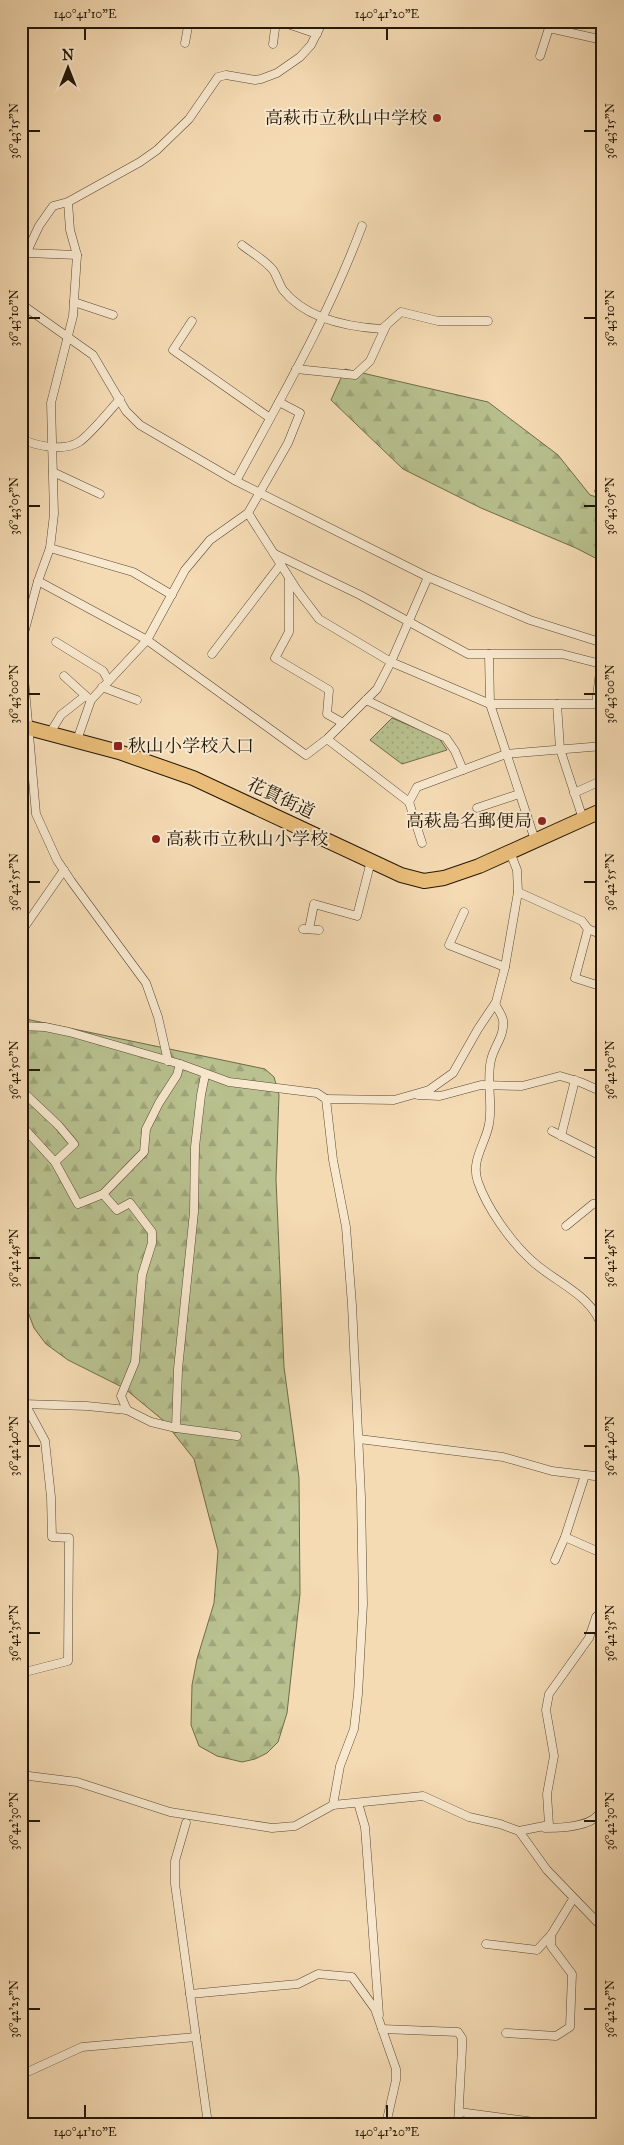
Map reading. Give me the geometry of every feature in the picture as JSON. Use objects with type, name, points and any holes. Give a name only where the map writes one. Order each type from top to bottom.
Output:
[{"type":"highway","name":"花貫街道","points":[[24,726],[127,755],[192,778],[412,880],[424,881],[457,874],[603,810]]},
{"type":"street","points":[[186,42],[189,21]]},
{"type":"street","points":[[273,44],[277,21],[317,34]]},
{"type":"street","points":[[21,261],[27,253],[39,226],[54,206],[68,202],[140,162],[157,150],[189,119],[218,77],[232,75],[255,80],[270,76],[300,57],[324,21]]},
{"type":"street","points":[[540,56],[549,28],[603,40]]},
{"type":"street","points":[[68,202],[70,230],[77,256],[74,302],[69,338],[51,403],[54,514],[50,548],[38,581],[22,644],[24,726],[36,814],[64,870],[146,983],[158,1017],[168,1061]]},
{"type":"street","points":[[236,481],[322,318],[346,269],[362,226]]},
{"type":"street","points":[[242,245],[272,269],[283,290],[293,300],[322,318],[357,327],[382,329],[401,312],[438,321],[488,321]]},
{"type":"street","points":[[27,253],[77,256]]},
{"type":"street","points":[[74,302],[113,314]]},
{"type":"street","points":[[21,304],[93,355],[126,411],[140,425],[258,494],[428,577],[530,620],[603,643]]},
{"type":"street","points":[[192,321],[173,350],[270,418]]},
{"type":"street","points":[[296,369],[355,375],[370,361],[387,325]]},
{"type":"street","points":[[21,439],[53,447],[68,446],[79,442],[120,399]]},
{"type":"street","points":[[50,733],[61,715],[102,687],[147,640],[185,570],[210,540],[248,513],[288,443],[300,413],[278,402]]},
{"type":"street","points":[[53,472],[100,494]]},
{"type":"street","points":[[248,513],[289,577],[319,619],[392,662],[490,704],[599,704],[602,660],[562,654],[468,654],[360,595],[275,554]]},
{"type":"street","points":[[50,548],[133,572],[172,596]]},
{"type":"street","points":[[212,654],[281,564]]},
{"type":"street","points":[[289,577],[289,632],[275,658],[329,690],[328,714],[343,723]]},
{"type":"street","points":[[38,581],[147,640],[306,754],[327,739],[377,688],[392,662],[428,577]]},
{"type":"street","points":[[56,642],[103,671],[108,680]]},
{"type":"street","points":[[489,654],[490,704],[535,840]]},
{"type":"street","points":[[64,676],[88,698]]},
{"type":"street","points":[[102,687],[137,700]]},
{"type":"street","points":[[77,740],[88,698]]},
{"type":"street","points":[[366,700],[446,738],[455,751],[463,770]]},
{"type":"street","points":[[557,704],[560,749],[583,819]]},
{"type":"street","points":[[327,739],[409,802],[422,843]]},
{"type":"street","points":[[409,802],[417,787],[506,754],[603,746]]},
{"type":"street","points":[[574,793],[603,780]]},
{"type":"street","points":[[477,808],[519,794]]},
{"type":"street","points":[[21,1026],[45,1026],[180,1064],[237,1083],[317,1094],[326,1100],[394,1100],[416,1094],[438,1085],[453,1072],[495,1004],[505,967],[518,892],[517,870],[510,852]]},
{"type":"street","points":[[319,930],[306,929],[314,904],[357,916],[371,861]]},
{"type":"street","points":[[21,932],[64,870]]},
{"type":"street","points":[[518,892],[582,921],[588,929],[603,935]]},
{"type":"street","points":[[464,912],[449,945],[505,967]]},
{"type":"street","points":[[588,929],[575,978],[603,987]]},
{"type":"street","points":[[495,1004],[503,1019],[501,1037],[491,1059],[490,1123],[476,1165],[477,1180],[485,1198],[514,1241],[531,1260],[560,1280],[589,1305],[596,1314],[603,1330]]},
{"type":"street","points":[[21,1125],[55,1162],[78,1204],[104,1194],[144,1152],[146,1129],[159,1103],[178,1076],[180,1064]]},
{"type":"street","points":[[176,1428],[178,1369],[194,1212],[195,1147],[201,1095],[206,1074]]},
{"type":"street","points":[[416,1094],[440,1096],[490,1084],[522,1086],[560,1076],[603,1092]]},
{"type":"street","points":[[561,1136],[575,1080]]},
{"type":"street","points":[[21,1090],[59,1126],[74,1144],[55,1162]]},
{"type":"street","points":[[326,1100],[333,1160],[346,1227],[359,1439],[363,1604],[354,1729],[340,1766],[333,1806]]},
{"type":"street","points":[[552,1131],[603,1157]]},
{"type":"street","points":[[104,1194],[117,1210],[130,1204],[152,1232],[152,1243],[142,1275],[135,1362],[121,1396],[127,1410]]},
{"type":"street","points":[[566,1226],[593,1204],[601,1203],[603,1205]]},
{"type":"street","points":[[23,1404],[87,1406],[127,1410],[151,1422],[176,1428],[236,1436]]},
{"type":"street","points":[[21,1673],[68,1661],[69,1538],[52,1537],[51,1497],[45,1441],[23,1404]]},
{"type":"street","points":[[359,1439],[503,1457],[552,1471],[603,1477]]},
{"type":"street","points":[[555,1560],[565,1537],[585,1475]]},
{"type":"street","points":[[565,1537],[599,1552]]},
{"type":"street","points":[[543,1828],[549,1825],[547,1794],[554,1756],[546,1710],[550,1694],[589,1638],[596,1617],[603,1610]]},
{"type":"street","points":[[21,1775],[77,1782],[170,1812],[272,1828],[295,1826],[333,1806],[423,1796],[469,1817],[500,1824],[519,1832],[547,1870],[603,1928]]},
{"type":"street","points":[[519,1832],[543,1828],[568,1827],[593,1819],[600,1812],[603,1788]]},
{"type":"street","points":[[358,1803],[366,1827],[381,2025]]},
{"type":"street","points":[[186,1823],[175,1861],[175,1884],[208,2124]]},
{"type":"street","points":[[486,1944],[537,1950],[551,1935],[573,1899]]},
{"type":"street","points":[[506,2033],[556,2036],[570,2027],[572,1974],[551,1946],[551,1935]]},
{"type":"street","points":[[190,1994],[298,1984],[318,1974],[352,1977],[375,2009],[396,2069],[396,2080],[386,2124]]},
{"type":"street","points":[[381,2025],[458,2032],[462,2038],[458,2124]]},
{"type":"street","points":[[21,2074],[82,2047],[196,2037]]},
{"type":"street","points":[[459,2112],[550,2124]]},
{"type":"green space","points":[[345,369],[488,402],[558,455],[590,495],[603,499],[603,562],[576,548],[481,508],[403,469],[331,400]]},
{"type":"green space","points":[[392,718],[439,738],[447,750],[402,764],[370,740]]},
{"type":"green space","points":[[21,1018],[265,1069],[274,1077],[279,1095],[276,1179],[284,1367],[299,1478],[300,1594],[287,1713],[278,1742],[267,1753],[255,1759],[242,1762],[217,1756],[199,1746],[191,1725],[192,1685],[197,1659],[214,1603],[218,1551],[194,1459],[164,1421],[124,1388],[68,1360],[46,1344],[34,1328],[25,1304],[21,1288]]},
{"type":"place","name":"高萩市立秋山中学校","points":[[437,118]]},
{"type":"place","name":"秋山小学校入口","points":[[118,746]]},
{"type":"place","name":"高萩島名郵便局","points":[[542,821]]},
{"type":"place","name":"高萩市立秋山小学校","points":[[156,839]]}]
